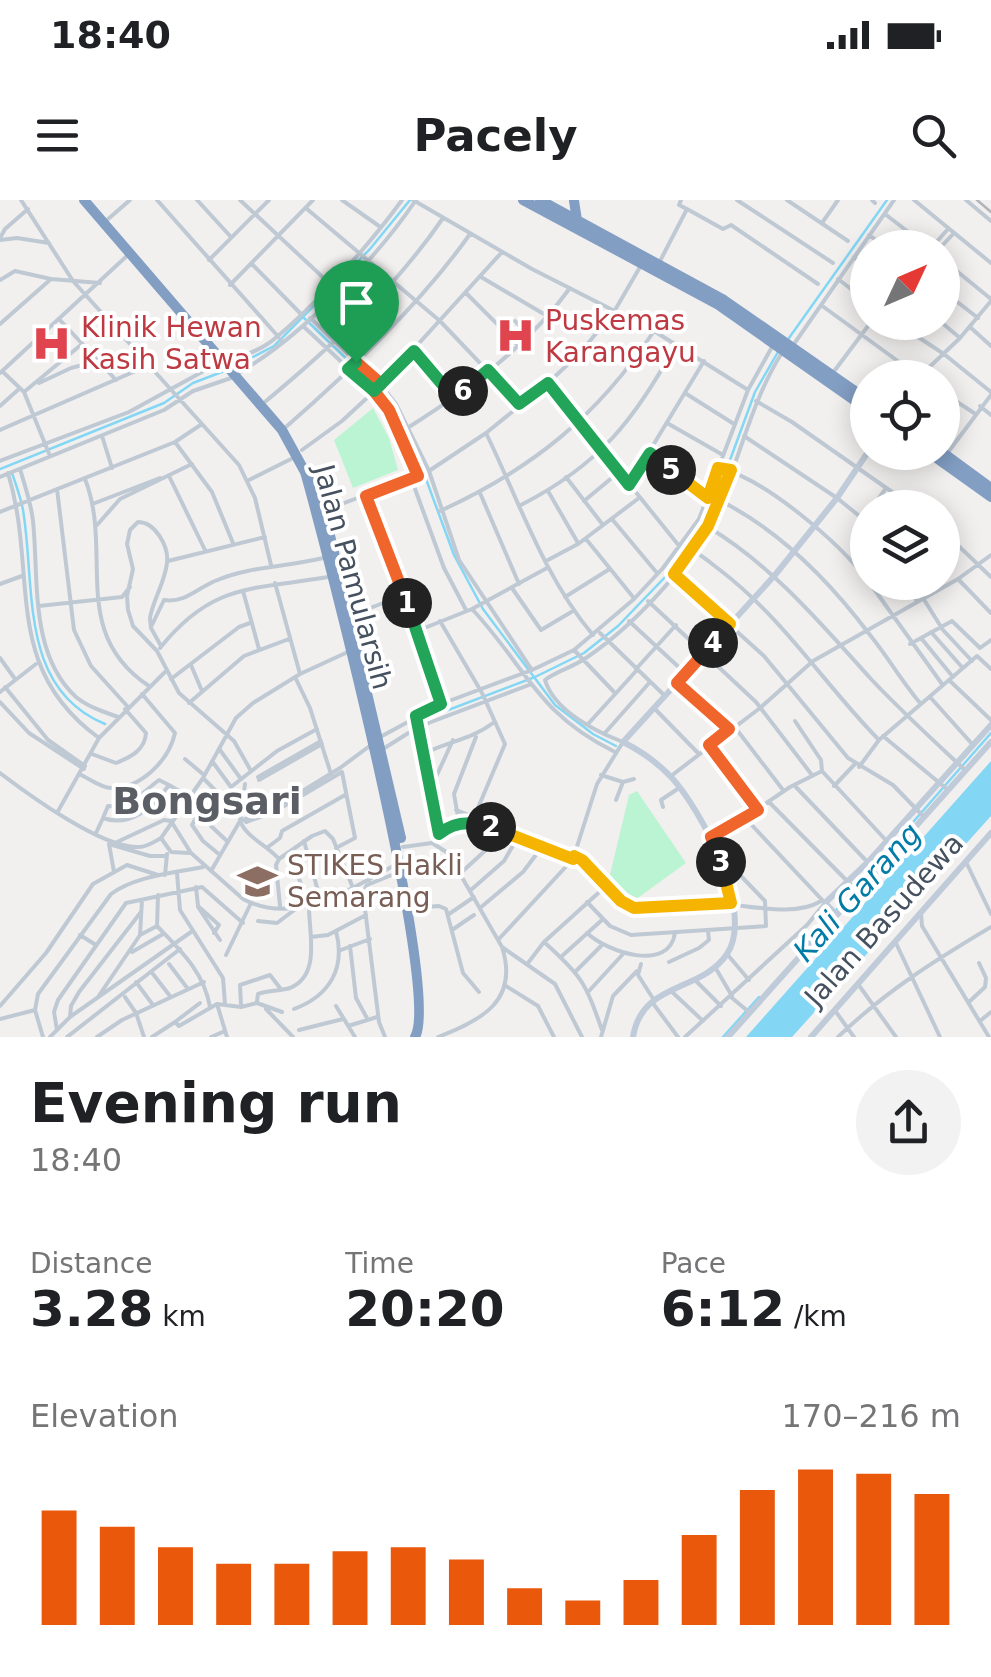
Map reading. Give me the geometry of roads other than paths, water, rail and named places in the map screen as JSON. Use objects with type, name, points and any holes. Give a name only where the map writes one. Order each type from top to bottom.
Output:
[{"type":"highway","name":"Jalan Pamularsih","points":[[88,200],[130,253]]},
{"type":"highway","name":"Jalan Pamularsih","points":[[88,200],[130,253],[286,426],[324,510],[346,617],[403,846],[424,983],[426,1022],[419,1037]]},
{"type":"highway","points":[[523,200],[658,262],[724,300],[850,396]]},
{"type":"highway","points":[[540,200],[850,387]]},
{"type":"highway","points":[[563,216],[571,200]]},
{"type":"highway","points":[[563,216],[571,200]]},
{"type":"highway","name":"Jalan Pamularsih","points":[[268,407],[300,453],[346,617]]},
{"type":"highway","points":[[960,466],[991,488]]},
{"type":"highway","points":[[953,470],[991,497]]},
{"type":"highway","name":"Jalan Pamularsih","points":[[377,746],[400,867],[416,980],[419,1037]]},
{"type":"street","points":[[21,200],[73,281],[174,390],[249,480],[271,565]]},
{"type":"street","points":[[107,220],[130,200]]},
{"type":"street","points":[[156,200],[284,342]]},
{"type":"street","points":[[196,200],[232,238]]},
{"type":"street","points":[[240,200],[329,284]]},
{"type":"street","points":[[208,261],[269,200]]},
{"type":"street","points":[[230,286],[313,200]]},
{"type":"street","points":[[342,200],[380,228]]},
{"type":"street","points":[[0,462],[232,368],[278,336],[301,314],[360,252],[402,200]]},
{"type":"street","points":[[0,476],[164,410],[232,368],[284,342],[395,231],[415,200],[502,252],[654,331],[748,390]]},
{"type":"street","points":[[670,200],[724,229],[730,225],[818,284]]},
{"type":"street","points":[[737,200],[833,263]]},
{"type":"street","points":[[752,208],[756,200]]},
{"type":"street","points":[[787,200],[848,241]]},
{"type":"street","points":[[798,208],[804,200]]},
{"type":"street","points":[[822,223],[838,200]]},
{"type":"street","points":[[873,230],[894,200]]},
{"type":"street","points":[[914,200],[950,230]]},
{"type":"street","points":[[966,200],[991,221]]},
{"type":"street","points":[[307,208],[440,321],[519,404]]},
{"type":"street","points":[[658,262],[687,209]]},
{"type":"street","points":[[0,239],[28,210]]},
{"type":"street","points":[[884,214],[906,230]]},
{"type":"street","points":[[268,407],[420,250],[443,218]]},
{"type":"street","points":[[286,426],[356,362],[470,234]]},
{"type":"street","points":[[960,238],[991,263]]},
{"type":"street","points":[[0,239],[49,243]]},
{"type":"street","points":[[249,480],[300,453],[342,421],[414,351],[502,252]]},
{"type":"street","points":[[49,455],[22,390],[1,372],[130,253]]},
{"type":"street","points":[[324,510],[428,471],[486,432],[581,352],[615,310],[642,262]]},
{"type":"street","points":[[241,822],[274,810],[341,770],[416,716],[526,672],[574,650],[598,633],[708,526],[721,501],[723,455],[748,390],[820,305],[850,262]]},
{"type":"street","points":[[252,264],[301,314]]},
{"type":"street","points":[[0,280],[16,271],[100,283]]},
{"type":"street","points":[[960,273],[991,300],[960,338]]},
{"type":"street","points":[[39,276],[42,288]]},
{"type":"street","points":[[481,277],[549,316]]},
{"type":"street","points":[[0,324],[52,279]]},
{"type":"street","points":[[838,279],[850,288]]},
{"type":"street","points":[[409,427],[454,398],[519,346],[570,288]]},
{"type":"street","points":[[466,293],[519,346]]},
{"type":"street","points":[[960,304],[978,318]]},
{"type":"street","points":[[820,305],[850,327]]},
{"type":"street","points":[[59,319],[116,380]]},
{"type":"street","points":[[310,319],[380,385],[409,427],[459,560],[526,672],[528,684],[574,730],[616,752]]},
{"type":"street","points":[[515,321],[529,336]]},
{"type":"street","points":[[303,326],[374,391],[389,410],[419,475]]},
{"type":"street","points":[[970,327],[991,346]]},
{"type":"street","points":[[440,511],[508,478],[580,422],[616,386],[654,331]]},
{"type":"street","points":[[832,374],[856,340]]},
{"type":"street","points":[[868,340],[896,360]]},
{"type":"street","points":[[923,340],[991,393],[960,432]]},
{"type":"street","points":[[937,360],[958,340]]},
{"type":"street","points":[[30,387],[82,344]]},
{"type":"street","points":[[522,505],[603,452],[638,406],[676,344]]},
{"type":"street","points":[[587,902],[615,930],[631,935],[766,926],[767,907],[740,876],[670,776],[648,756],[604,734],[561,704],[545,679],[607,641],[674,574],[708,498],[744,436],[783,345]]},
{"type":"street","points":[[414,351],[454,398]]},
{"type":"street","points":[[0,406],[22,390],[71,368],[98,361]]},
{"type":"street","points":[[629,485],[704,361]]},
{"type":"street","points":[[0,430],[149,365]]},
{"type":"street","points":[[548,383],[639,498],[688,548],[754,599],[881,738],[943,785]]},
{"type":"street","points":[[685,393],[734,424]]},
{"type":"street","points":[[756,401],[850,462]]},
{"type":"street","points":[[960,404],[974,413]]},
{"type":"street","points":[[980,406],[991,415]]},
{"type":"street","points":[[0,512],[175,442],[202,424]]},
{"type":"street","points":[[667,424],[723,455]]},
{"type":"street","points":[[486,432],[564,598],[573,611],[665,696]]},
{"type":"street","points":[[102,436],[112,468]]},
{"type":"street","points":[[744,436],[850,509]]},
{"type":"street","points":[[175,442],[212,492],[233,542]]},
{"type":"street","points":[[650,453],[708,498]]},
{"type":"street","points":[[95,530],[110,506],[192,464]]},
{"type":"street","points":[[725,469],[814,526],[850,562]]},
{"type":"street","points":[[498,940],[574,858],[602,775],[622,742],[794,553],[856,470]]},
{"type":"street","points":[[862,470],[889,490]]},
{"type":"street","points":[[13,472],[29,500],[39,606],[48,651],[60,678],[87,704],[118,718]]},
{"type":"street","points":[[13,472],[19,504],[22,576],[36,664],[69,715],[99,738]]},
{"type":"street","points":[[584,501],[619,472]]},
{"type":"street","points":[[94,503],[167,477]]},
{"type":"street","points":[[167,477],[206,550]]},
{"type":"street","points":[[411,478],[444,568],[471,609],[526,672]]},
{"type":"street","points":[[566,478],[603,525]]},
{"type":"street","points":[[84,479],[94,503],[97,600],[102,627],[124,666],[149,686]]},
{"type":"street","points":[[57,489],[69,603],[82,649],[146,733],[139,750],[113,763],[92,754]]},
{"type":"street","points":[[548,491],[578,544]]},
{"type":"street","points":[[480,493],[520,584]]},
{"type":"street","points":[[366,496],[441,704]]},
{"type":"street","points":[[416,631],[520,584],[639,498]]},
{"type":"street","points":[[721,501],[794,553],[843,600],[920,704]]},
{"type":"street","points":[[612,519],[658,574]]},
{"type":"street","points":[[162,646],[151,628],[151,612],[168,561],[157,530],[138,522],[128,537],[133,569],[128,610],[157,652],[165,672],[189,703],[226,732],[251,771]]},
{"type":"street","points":[[708,526],[774,576],[907,717],[965,771]]},
{"type":"street","points":[[168,561],[264,536]]},
{"type":"street","points":[[586,539],[634,599]]},
{"type":"street","points":[[960,547],[991,577]]},
{"type":"street","points":[[960,578],[991,555]]},
{"type":"street","points":[[151,628],[164,600],[176,602],[212,582],[271,565],[293,565],[328,556]]},
{"type":"street","points":[[564,598],[608,570]]},
{"type":"street","points":[[674,574],[788,682],[827,736],[856,766],[894,785],[920,812]]},
{"type":"street","points":[[0,584],[22,576]]},
{"type":"street","points":[[157,652],[182,622],[207,602],[275,583],[332,576]]},
{"type":"street","points":[[960,581],[991,613]]},
{"type":"street","points":[[275,583],[329,776]]},
{"type":"street","points":[[39,606],[122,598],[130,587]]},
{"type":"street","points":[[512,588],[540,630],[573,611]]},
{"type":"street","points":[[243,590],[259,648]]},
{"type":"street","points":[[346,617],[404,595]]},
{"type":"street","points":[[881,600],[943,686]]},
{"type":"street","points":[[670,776],[760,708],[813,661],[920,600]]},
{"type":"street","points":[[925,600],[941,627],[972,661]]},
{"type":"street","points":[[648,601],[706,652],[760,708],[812,776]]},
{"type":"street","points":[[440,621],[504,740],[473,820]]},
{"type":"street","points":[[629,621],[686,674]]},
{"type":"street","points":[[910,644],[953,621],[981,648],[991,640]]},
{"type":"street","points":[[171,678],[239,627],[250,623]]},
{"type":"street","points":[[588,724],[676,625]]},
{"type":"street","points":[[931,632],[963,668]]},
{"type":"street","points":[[189,703],[244,656],[289,638]]},
{"type":"street","points":[[728,1037],[836,914],[991,723],[921,638]]},
{"type":"street","points":[[0,773],[57,814],[117,842],[145,846],[161,838],[204,776],[226,732],[244,710],[298,676],[354,650]]},
{"type":"street","points":[[574,650],[615,693]]},
{"type":"street","points":[[834,786],[881,738],[977,656],[991,669]]},
{"type":"street","points":[[0,658],[16,679]]},
{"type":"street","points":[[36,664],[3,689],[48,740],[105,787],[116,788],[162,763],[175,733],[142,694]]},
{"type":"street","points":[[190,665],[202,690]]},
{"type":"street","points":[[57,814],[99,738],[165,672]]},
{"type":"street","points":[[604,734],[650,682]]},
{"type":"street","points":[[677,683],[732,727],[784,792]]},
{"type":"street","points":[[377,746],[528,684]]},
{"type":"street","points":[[930,697],[973,745]]},
{"type":"street","points":[[0,702],[29,733],[83,770]]},
{"type":"street","points":[[654,708],[698,753]]},
{"type":"street","points":[[416,716],[439,834]]},
{"type":"street","points":[[795,721],[821,760],[822,771],[890,845]]},
{"type":"street","points":[[459,824],[455,790],[476,737],[493,723]]},
{"type":"street","points":[[212,761],[230,786],[243,781],[294,740],[317,729]]},
{"type":"street","points":[[423,754],[453,740],[476,737]]},
{"type":"street","points":[[429,792],[453,740]]},
{"type":"street","points":[[258,779],[321,742]]},
{"type":"street","points":[[943,785],[965,771],[991,742]]},
{"type":"street","points":[[709,745],[758,810]]},
{"type":"street","points":[[191,932],[47,1037],[35,1010],[38,994],[75,935],[117,890],[162,875],[208,869],[241,822],[243,781],[219,748]]},
{"type":"street","points":[[186,760],[219,794]]},
{"type":"street","points":[[336,848],[355,838],[341,770]]},
{"type":"street","points":[[714,836],[822,771]]},
{"type":"street","points":[[602,775],[622,782],[634,779]]},
{"type":"street","points":[[96,832],[108,806],[141,797],[162,780],[216,812],[211,826],[229,842]]},
{"type":"street","points":[[616,800],[622,782]]},
{"type":"street","points":[[794,785],[872,866]]},
{"type":"street","points":[[103,818],[117,823],[153,807],[169,786]]},
{"type":"street","points":[[663,807],[661,800],[680,788]]},
{"type":"street","points":[[268,847],[282,832],[345,795]]},
{"type":"street","points":[[769,802],[856,890]]},
{"type":"street","points":[[203,806],[192,825],[220,855]]},
{"type":"street","points":[[456,810],[592,867],[621,901],[634,908],[731,903],[798,910],[825,903]]},
{"type":"street","points":[[746,819],[836,914]]},
{"type":"street","points":[[117,842],[164,820],[171,821]]},
{"type":"street","points":[[432,843],[439,834],[473,820]]},
{"type":"street","points":[[171,821],[191,854],[251,903],[303,908]]},
{"type":"street","points":[[241,822],[279,860]]},
{"type":"street","points":[[462,872],[488,848],[500,830]]},
{"type":"street","points":[[280,906],[276,865],[279,860],[304,841],[325,832],[330,835],[353,888]]},
{"type":"street","name":"Jalan Basudewa","points":[[810,1037],[991,833]]},
{"type":"street","points":[[633,1037],[639,1015],[653,1001],[715,968],[727,954],[734,928],[725,872],[714,836]]},
{"type":"street","points":[[471,890],[504,861],[518,837]]},
{"type":"street","points":[[161,838],[168,853],[162,875]]},
{"type":"street","points":[[304,841],[321,902]]},
{"type":"street","points":[[403,846],[432,843],[448,853],[502,947],[507,964],[506,986],[491,1009],[438,1037]]},
{"type":"street","points":[[114,872],[109,844],[143,854],[191,854]]},
{"type":"street","points":[[143,854],[145,846]]},
{"type":"street","points":[[480,908],[523,872],[542,847]]},
{"type":"street","points":[[256,1003],[258,994],[292,987],[307,973],[311,960],[303,889],[288,853]]},
{"type":"street","points":[[699,859],[703,873],[725,872]]},
{"type":"street","points":[[361,862],[368,880]]},
{"type":"street","points":[[966,862],[991,914]]},
{"type":"street","points":[[0,1006],[63,928],[92,884],[126,866],[162,875]]},
{"type":"street","points":[[637,972],[653,1001],[682,1037],[732,996],[825,903],[872,866]]},
{"type":"street","points":[[258,921],[278,923],[303,908],[400,867]]},
{"type":"street","points":[[385,1037],[379,1017],[365,887],[400,867]]},
{"type":"street","points":[[177,873],[180,910],[223,978],[225,1004]]},
{"type":"street","points":[[528,964],[544,942],[608,885]]},
{"type":"street","points":[[58,1030],[55,1006],[123,905],[196,887],[206,889],[243,923]]},
{"type":"street","points":[[196,887],[198,906],[219,926],[214,932],[220,940]]},
{"type":"street","points":[[158,896],[157,926],[204,982],[210,1007]]},
{"type":"street","points":[[448,915],[474,897]]},
{"type":"street","points":[[98,998],[140,935],[142,900]]},
{"type":"street","points":[[226,955],[251,903]]},
{"type":"street","points":[[413,908],[442,907],[448,915],[463,973],[479,992]]},
{"type":"street","points":[[70,1018],[79,992],[141,912]]},
{"type":"street","points":[[921,913],[922,926],[989,1037]]},
{"type":"street","points":[[309,937],[336,932],[366,915]]},
{"type":"street","points":[[452,930],[474,915]]},
{"type":"street","points":[[560,957],[603,919]]},
{"type":"street","points":[[911,924],[922,926]]},
{"type":"street","points":[[140,935],[157,926]]},
{"type":"street","points":[[838,1037],[912,974],[991,927]]},
{"type":"street","points":[[63,928],[96,945]]},
{"type":"street","points":[[669,962],[704,945],[709,940],[708,931]]},
{"type":"street","points":[[294,1008],[311,1002],[330,985],[340,950],[336,932]]},
{"type":"street","points":[[128,954],[164,933]]},
{"type":"street","points":[[588,934],[602,946],[624,954],[665,952],[672,947],[675,933]]},
{"type":"street","points":[[340,950],[370,938]]},
{"type":"street","points":[[896,941],[940,1037]]},
{"type":"street","points":[[544,942],[576,971],[589,991],[602,1030]]},
{"type":"street","points":[[350,946],[356,998],[368,1020]]},
{"type":"street","points":[[576,971],[602,946]]},
{"type":"street","points":[[502,947],[560,990],[582,1037]]},
{"type":"street","points":[[67,1037],[180,949]]},
{"type":"street","points":[[589,991],[624,954]]},
{"type":"street","points":[[727,954],[748,980]]},
{"type":"street","points":[[507,964],[516,956]]},
{"type":"street","points":[[968,1002],[985,988],[986,978],[979,963]]},
{"type":"street","points":[[169,964],[188,989]]},
{"type":"street","points":[[601,1037],[614,996],[641,964]]},
{"type":"street","points":[[715,968],[732,996],[748,1012]]},
{"type":"street","points":[[154,974],[170,996]]},
{"type":"street","points":[[242,1007],[240,985],[270,975],[280,988]]},
{"type":"street","points":[[694,979],[721,1006]]},
{"type":"street","points":[[136,982],[153,1005]]},
{"type":"street","points":[[96,1037],[136,1013],[204,982]]},
{"type":"street","points":[[858,984],[896,1037]]},
{"type":"street","points":[[506,986],[538,1006],[554,1037]]},
{"type":"street","points":[[670,990],[703,1021]]},
{"type":"street","points":[[125,996],[144,1037]]},
{"type":"street","points":[[152,1037],[200,1003]]},
{"type":"street","points":[[173,1024],[179,1026],[217,1004],[242,1007],[256,1003],[294,1037]]},
{"type":"street","points":[[214,1036],[226,1034],[217,1004]]},
{"type":"street","points":[[336,1006],[355,1037]]},
{"type":"street","points":[[266,1009],[282,1012]]},
{"type":"street","points":[[0,1019],[35,1010]]},
{"type":"street","points":[[834,1010],[854,1037]]},
{"type":"street","points":[[980,1022],[991,1012]]},
{"type":"street","points":[[299,1030],[342,1017]]},
{"type":"street","points":[[348,1026],[379,1017]]},
{"type":"water","points":[[991,761],[991,816],[792,1037],[746,1037]]},
{"type":"waterway","points":[[234,367],[274,346],[370,249],[410,200]]},
{"type":"waterway","points":[[789,338],[887,200]]},
{"type":"waterway","points":[[303,317],[386,397],[412,441],[454,555],[483,609],[555,705],[616,746]]},
{"type":"waterway","points":[[443,712],[535,677],[584,653],[618,626],[669,573],[712,509],[755,392],[778,352]]},
{"type":"waterway","points":[[0,469],[164,403],[193,383],[227,370]]},
{"type":"waterway","points":[[12,473],[23,510],[36,632],[44,661],[57,686],[77,708],[105,724]]},
{"type":"waterway","name":"Kali Garang","points":[[837,909],[991,733]]},
{"type":"waterway","name":"Kali Garang","points":[[801,950],[832,915]]},
{"type":"waterway","points":[[723,1037],[759,997]]},
{"type":"railway","points":[[977,200],[991,212]]},
{"type":"place","name":"Puskemas Karangayu","points":[[515,336]]},
{"type":"place","name":"Klinik Hewan Kasih Satwa","points":[[51,343]]},
{"type":"place","name":"STIKES Hakli Semarang","points":[[257,881]]},
{"type":"district","name":"Bongsari","points":[[207,801]]}]
